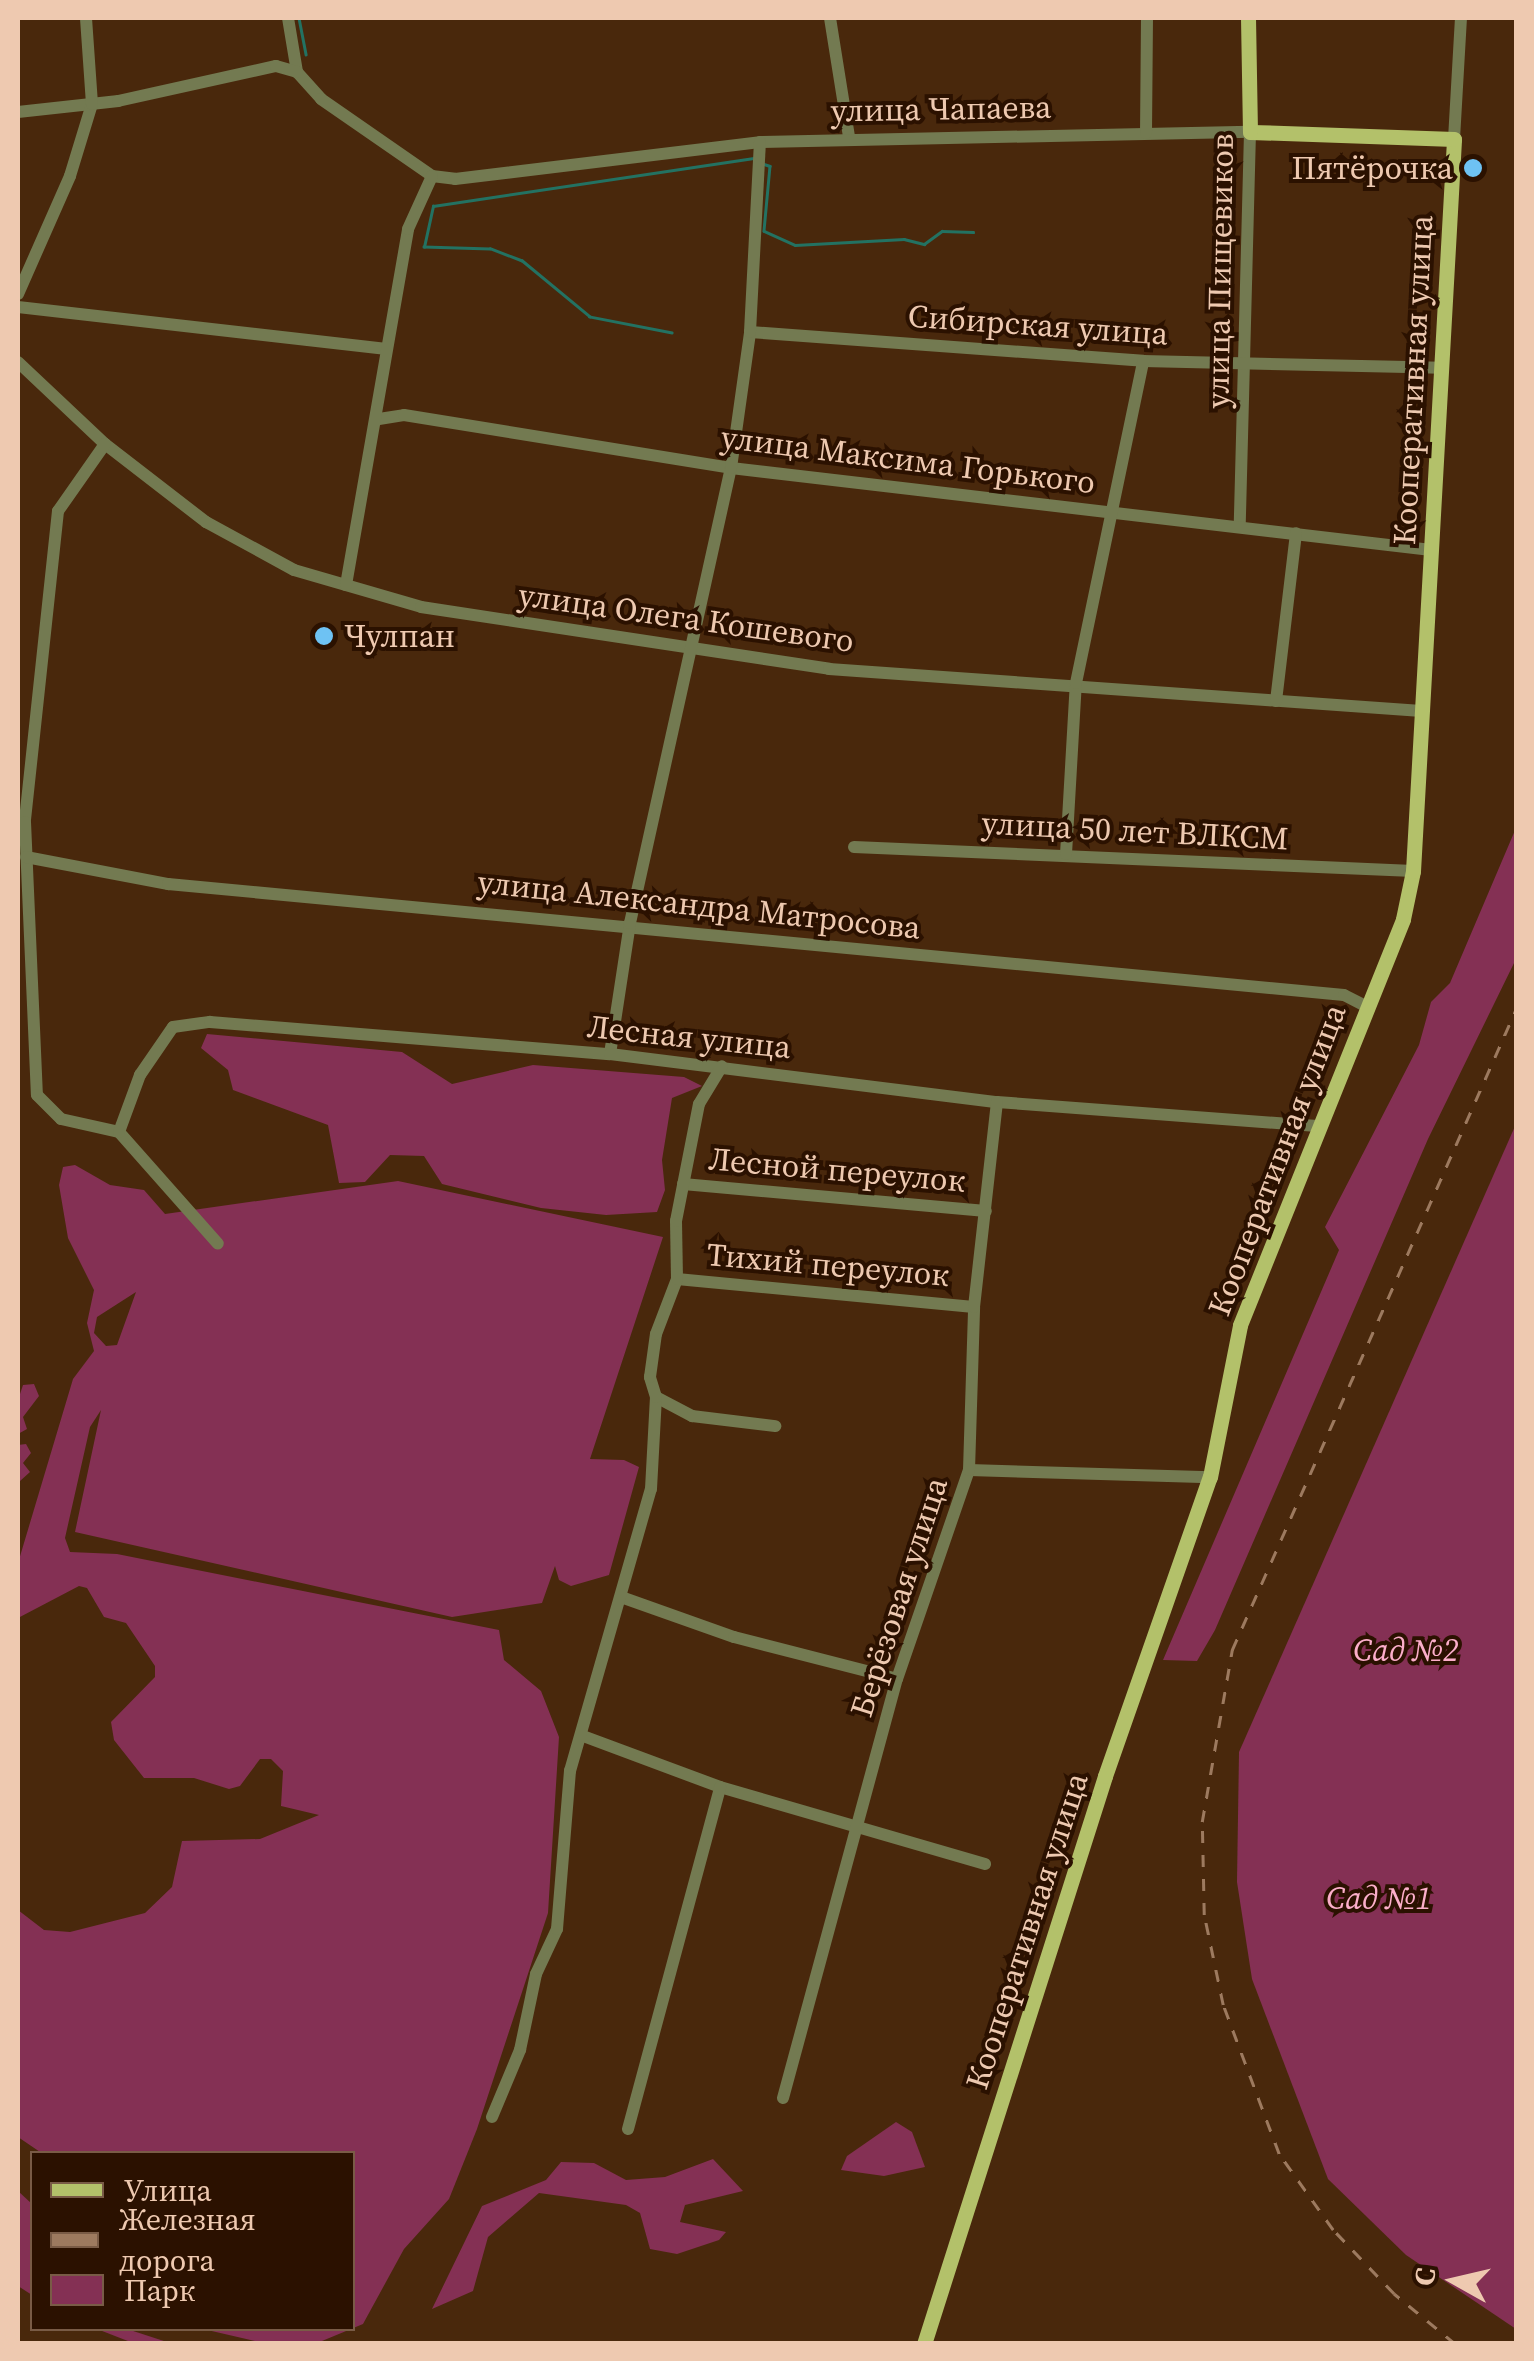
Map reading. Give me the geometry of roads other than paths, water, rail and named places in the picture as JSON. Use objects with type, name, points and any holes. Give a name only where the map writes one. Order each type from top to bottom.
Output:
[{"type":"main road","name":"улица Пищевиков","points":[[1248,18],[1250,132]]},
{"type":"main road","name":"улица Чапаева","points":[[1250,132],[1454,139]]},
{"type":"main road","name":"Кооперативная улица","points":[[924,2344],[1105,1776],[1210,1477],[1240,1325],[1403,919],[1413,871],[1454,139]]},
{"type":"street","points":[[18,294],[70,176],[92,104],[86,18]]},
{"type":"street","points":[[288,18],[297,72],[321,99],[432,176],[408,229],[379,418],[346,585]]},
{"type":"street","points":[[830,18],[849,137]]},
{"type":"street","points":[[1146,133],[1147,18]]},
{"type":"street","name":"Кооперативная улица","points":[[1454,139],[1461,18]]},
{"type":"street","points":[[18,112],[92,104],[276,66],[297,72]]},
{"type":"street","name":"улица Чапаева","points":[[432,176],[455,179],[760,142],[849,137],[1250,132]]},
{"type":"street","name":"улица Пищевиков","points":[[1240,526],[1248,363],[1250,132]]},
{"type":"street","points":[[610,1054],[630,924],[731,468],[750,332],[760,142]]},
{"type":"street","points":[[18,307],[387,349]]},
{"type":"street","name":"Сибирская улица","points":[[750,332],[1143,361],[1441,368]]},
{"type":"street","points":[[1066,854],[1076,684],[1143,361]]},
{"type":"street","name":"улица Олега Кошевого","points":[[18,362],[105,444],[206,522],[294,570],[422,607],[691,652],[830,670],[1076,684],[1422,711]]},
{"type":"street","name":"улица Максима Горького","points":[[379,418],[404,415],[731,468],[1431,550]]},
{"type":"street","points":[[105,444],[58,511],[26,857],[37,1095],[61,1119],[119,1132],[218,1244]]},
{"type":"street","points":[[1276,702],[1296,534]]},
{"type":"street","name":"улица 50 лет ВЛКСМ","points":[[854,847],[1413,871]]},
{"type":"street","name":"улица Александра Матросова","points":[[26,857],[168,884],[630,924],[1344,995],[1366,1006]]},
{"type":"street","name":"Лесная улица","points":[[119,1132],[140,1075],[173,1027],[210,1022],[610,1054],[997,1102],[1317,1126]]},
{"type":"street","points":[[492,2117],[520,2050],[536,1974],[557,1929],[565,1875],[561,1834],[582,1736],[651,1488],[656,1397],[650,1376],[656,1334],[676,1279],[683,1184],[698,1104],[722,1066]]},
{"type":"street","name":"Берёзовая улица","points":[[783,2098],[897,1679],[969,1470],[974,1307],[997,1102]]},
{"type":"street","name":"Лесной переулок","points":[[683,1184],[986,1211]]},
{"type":"street","name":"Тихий переулок","points":[[676,1279],[974,1307]]},
{"type":"street","points":[[656,1397],[692,1416],[776,1426]]},
{"type":"street","points":[[969,1470],[1210,1477]]},
{"type":"street","points":[[621,1597],[734,1638],[897,1679]]},
{"type":"street","points":[[582,1736],[720,1787],[985,1864]]},
{"type":"street","points":[[628,2129],[720,1787]]},
{"type":"waterway","points":[[299,18],[306,54]]},
{"type":"waterway","points":[[672,333],[590,317],[522,261],[490,249],[424,247],[433,206],[753,158]]},
{"type":"waterway","points":[[764,164],[770,166],[764,231],[795,245],[904,239],[924,244],[942,231],[973,232]]},
{"type":"railway","points":[[1455,2344],[1394,2294],[1333,2230],[1279,2154],[1223,2005],[1204,1915],[1202,1822],[1232,1650],[1516,1009]]},
{"type":"place","name":"Пятёрочка","points":[[1473,168]]},
{"type":"place","name":"Чулпан","points":[[324,636]]},
{"type":"park label","name":"Сад №2","points":[[1406,1650]]},
{"type":"park label","name":"Сад №1","points":[[1379,1898]]}]
